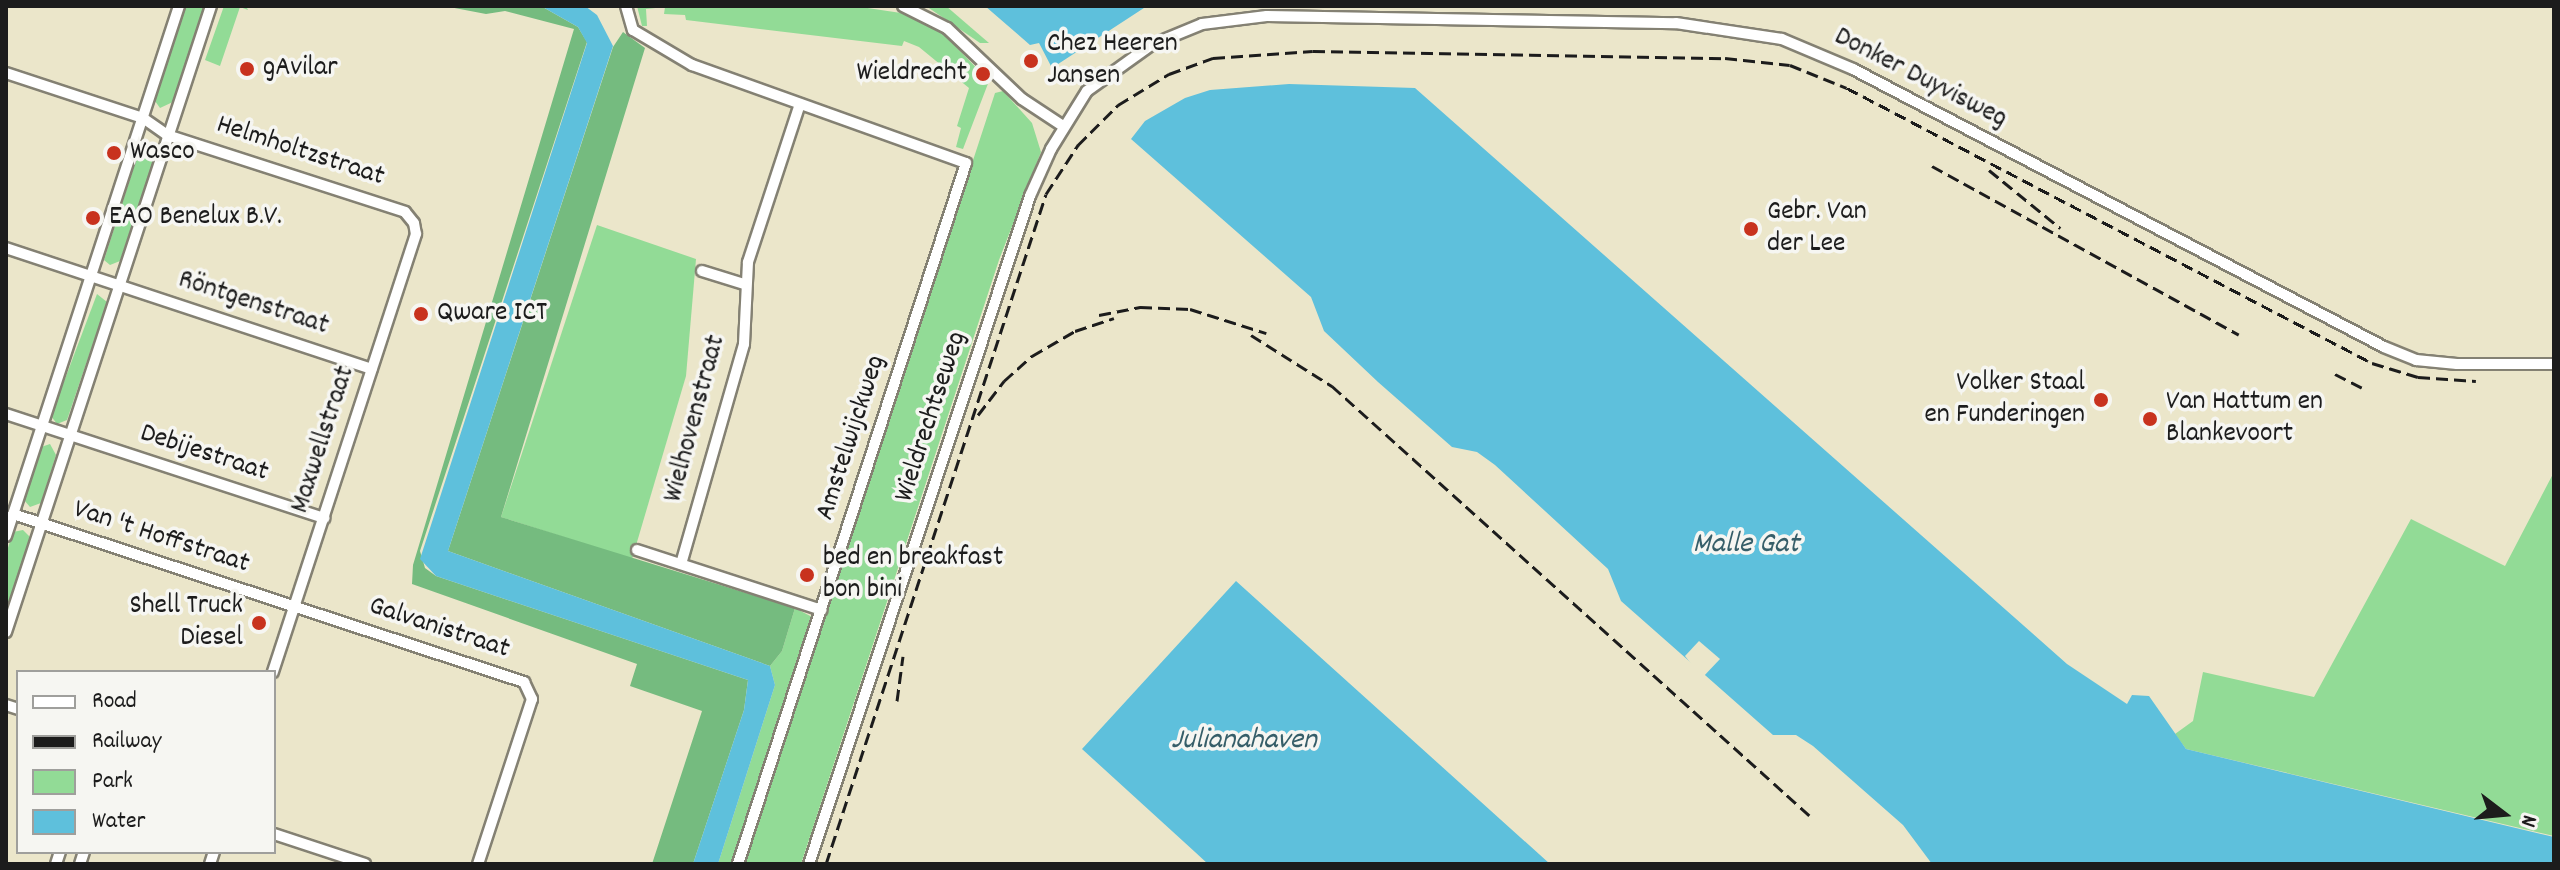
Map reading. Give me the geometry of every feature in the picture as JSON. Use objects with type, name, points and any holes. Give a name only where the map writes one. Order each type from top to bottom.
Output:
[{"type":"street","points":[[6,536],[179,6]]},
{"type":"street","points":[[6,632],[211,6]]},
{"type":"street","points":[[626,6],[633,30],[692,65],[800,104]]},
{"type":"street","points":[[903,6],[947,28],[1022,99],[1063,126]]},
{"type":"street","name":"Donker Duyvisweg","points":[[1063,126],[1087,91],[1120,64],[1151,45],[1233,17],[1676,23],[1743,30],[1842,63],[2384,347],[2416,360],[2457,364],[2554,364]]},
{"type":"street","name":"Helmholtzstraat","points":[[6,73],[143,118],[167,135],[405,212],[414,223]]},
{"type":"street","name":"Amstelwijckweg","points":[[738,864],[966,163],[800,104]]},
{"type":"street","name":"Wielhovenstraat","points":[[681,564],[744,344],[744,284],[800,104]]},
{"type":"street","name":"Wieldrechtseweg","points":[[809,864],[1030,196],[1063,126]]},
{"type":"street","name":"Maxwellstraat","points":[[274,670],[416,234],[414,223]]},
{"type":"street","name":"Röntgenstraat","points":[[6,248],[372,369]]},
{"type":"street","points":[[702,271],[744,284]]},
{"type":"street","name":"Debijestraat","points":[[6,414],[324,518]]},
{"type":"street","name":"Van 't Hoffstraat","points":[[13,514],[294,608]]},
{"type":"street","points":[[637,550],[822,610]]},
{"type":"street","name":"Galvanistraat","points":[[294,608],[524,682],[532,699],[478,864]]},
{"type":"street","points":[[276,835],[365,864]]},
{"type":"green space","points":[[186,6],[206,6],[175,101],[160,108],[155,101]]},
{"type":"green space","points":[[224,6],[246,6],[248,10],[240,7],[220,66],[205,60]]},
{"type":"green space","points":[[444,6],[541,6],[578,27],[587,42],[420,551],[425,568],[436,576],[748,680],[744,710],[693,864],[652,864],[702,711],[630,686],[637,664],[412,584],[413,565],[574,29],[505,11],[486,14]]},
{"type":"green space","points":[[637,6],[854,6],[901,13],[937,27],[989,81],[963,149],[956,147],[961,128],[957,126],[969,88],[919,47],[904,41],[902,46],[686,20],[685,15],[664,14],[665,7],[646,9],[647,26],[642,26]]},
{"type":"green space","points":[[926,6],[946,6],[989,43],[980,43]]},
{"type":"green space","points":[[623,32],[645,48],[501,517],[795,608],[782,651],[770,666],[448,551],[613,47]]},
{"type":"green space","points":[[1003,91],[1032,123],[1041,152],[999,260],[801,864],[743,864],[995,93]]},
{"type":"green space","points":[[151,142],[155,155],[120,261],[110,265],[104,260],[141,145]]},
{"type":"green space","points":[[597,225],[696,259],[686,376],[632,559],[501,517]]},
{"type":"green space","points":[[97,294],[107,302],[67,420],[57,424],[51,416]]},
{"type":"green space","points":[[50,444],[56,455],[41,503],[30,507],[24,500],[41,447]]},
{"type":"green space","points":[[2554,472],[2554,836],[2186,749],[2175,734],[2193,721],[2203,672],[2314,697],[2411,519],[2505,566]]},
{"type":"green space","points":[[23,530],[31,538],[6,618],[6,554],[13,532]]},
{"type":"green space","points":[[795,608],[814,618],[733,864],[718,864],[775,685],[770,666],[782,651]]},
{"type":"water","points":[[541,6],[585,6],[597,15],[613,46],[448,551],[770,666],[775,685],[718,864],[693,864],[744,710],[748,680],[436,576],[420,559],[587,43],[578,27]]},
{"type":"water","points":[[985,6],[1147,6],[1052,68],[1039,43],[1030,45]]},
{"type":"water","name":"Malle Gat","points":[[1289,84],[1415,88],[2067,664],[2127,704],[2132,695],[2149,696],[2186,749],[2554,837],[2554,864],[1932,864],[1903,825],[1813,746],[1796,735],[1773,735],[1621,601],[1608,569],[1495,465],[1477,452],[1452,447],[1378,382],[1324,331],[1311,297],[1131,139],[1145,121],[1185,98],[1210,90]]},
{"type":"water","name":"Julianahaven","points":[[1236,581],[1550,864],[1208,864],[1082,749]]},
{"type":"pier","points":[[1699,641],[1720,659],[1702,678],[1685,656]]},
{"type":"railway","points":[[826,864],[1046,194],[1078,145],[1118,105],[1169,74],[1213,58],[1313,51],[1725,58],[1790,65],[1847,88],[2372,363],[2418,377],[2476,381]]},
{"type":"railway","points":[[1932,166],[2239,335]]},
{"type":"railway","points":[[1989,170],[2060,228]]},
{"type":"railway","points":[[1099,315],[1140,307],[1190,309],[1266,333]]},
{"type":"railway","points":[[978,415],[1004,381],[1032,356],[1075,331],[1114,318]]},
{"type":"railway","points":[[1251,335],[1332,386],[1809,815]]},
{"type":"railway","points":[[2335,374],[2362,388]]},
{"type":"railway","points":[[897,701],[903,656]]},
{"type":"place","name":"Chez Heeren Jansen","points":[[1031,61]]},
{"type":"place","name":"gAvilar","points":[[247,69]]},
{"type":"place","name":"Wieldrecht","points":[[983,74]]},
{"type":"place","name":"Wasco","points":[[114,153]]},
{"type":"place","name":"EAO Benelux B.V.","points":[[93,218]]},
{"type":"place","name":"Gebr. Van der Lee","points":[[1751,229]]},
{"type":"place","name":"Qware ICT","points":[[421,314]]},
{"type":"place","name":"Volker Staal en Funderingen","points":[[2101,400]]},
{"type":"place","name":"Van Hattum en Blankevoort","points":[[2150,419]]},
{"type":"place","name":"bed en breakfast bon bini","points":[[807,575]]},
{"type":"place","name":"Shell Truck Diesel","points":[[259,623]]}]
